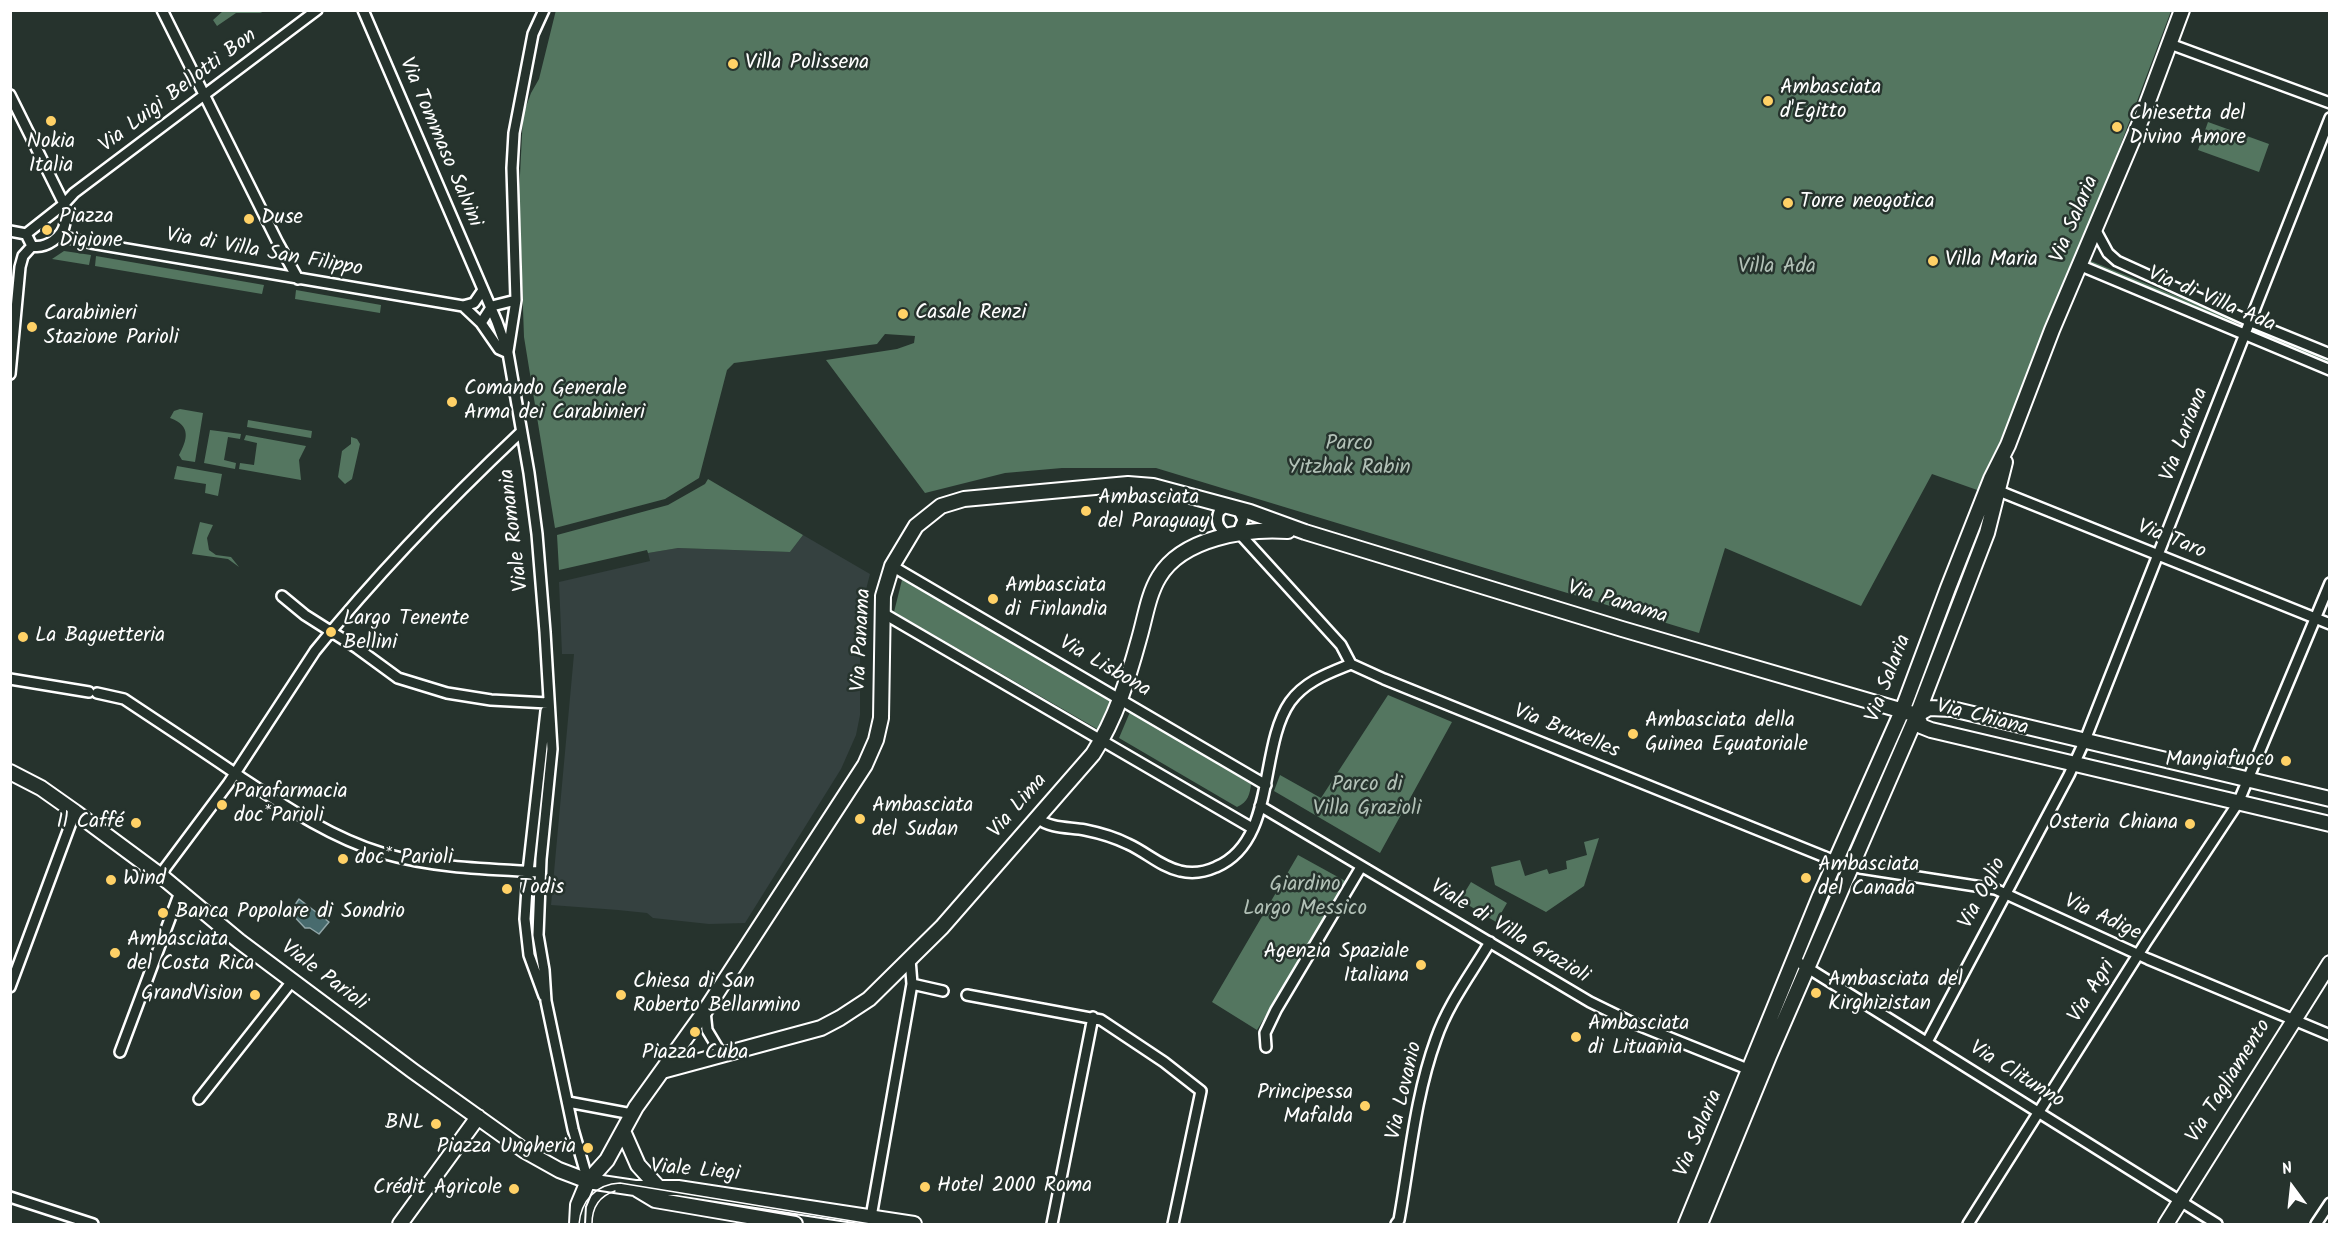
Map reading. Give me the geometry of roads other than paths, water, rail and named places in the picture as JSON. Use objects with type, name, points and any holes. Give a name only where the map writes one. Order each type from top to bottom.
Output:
[{"type":"street","points":[[162,10],[298,279]]},
{"type":"street","name":"Via Luigi Bellotti Bon","points":[[64,204],[74,193],[317,10]]},
{"type":"street","name":"Via Tommaso Salvini","points":[[363,10],[508,353]]},
{"type":"street","points":[[463,306],[481,323],[499,349],[508,353],[516,300],[512,168],[514,133],[533,34],[543,10]]},
{"type":"street","name":"Via Salaria","points":[[1697,1222],[1750,1070],[1835,861],[1902,711],[1991,478],[2008,445],[2052,330],[2095,229],[2182,10]]},
{"type":"street","points":[[2170,44],[2330,103]]},
{"type":"street","points":[[10,95],[64,204],[66,223],[60,236],[45,245],[32,246],[24,255],[20,267],[10,374]]},
{"type":"street","name":"Via Lariana","points":[[2074,764],[2159,555],[2330,118]]},
{"type":"street","points":[[10,231],[26,234],[64,204]]},
{"type":"street","name":"Via di Villa Ada","points":[[2095,229],[2108,253],[2117,261],[2249,321],[2330,354]]},
{"type":"street","points":[[26,234],[32,246]]},
{"type":"street","name":"Via di Villa San Filippo","points":[[60,236],[463,306]]},
{"type":"street","name":"Via di Villa Ada","points":[[2079,265],[2330,370]]},
{"type":"street","points":[[463,306],[474,303],[483,290]]},
{"type":"street","points":[[481,323],[490,307],[516,300]]},
{"type":"street","name":"Viale Romania","points":[[508,353],[537,534],[552,749],[537,928],[545,978],[546,1001],[568,1102]]},
{"type":"street","points":[[160,875],[235,773],[331,631],[396,555],[521,432]]},
{"type":"street","name":"Via Salaria","points":[[1697,1222],[1917,715],[1980,551],[1999,491],[2008,445]]},
{"type":"street","name":"Via Panama","points":[[705,1011],[857,779],[873,749],[881,718],[881,612],[886,582],[892,566],[916,526],[941,506],[964,499],[1128,484],[1153,486],[1622,629],[1917,715]]},
{"type":"street","name":"Via Taro","points":[[1999,491],[2330,624]]},
{"type":"street","points":[[1037,818],[1050,825],[1082,829],[1108,836],[1130,844],[1172,868],[1188,872],[1213,868],[1230,859],[1241,848],[1260,806],[1285,711],[1301,690],[1351,663],[1341,645],[1235,534],[1221,530],[1227,510],[1243,520],[1235,534]]},
{"type":"street","name":"Via Lima","points":[[722,1055],[821,1028],[840,1018],[880,990],[942,927],[1093,754],[1121,698],[1153,591],[1168,565],[1184,553],[1204,543],[1235,534],[1274,530],[1305,532]]},
{"type":"street","name":"Via Lisbona","points":[[892,566],[1121,698],[1266,785]]},
{"type":"street","points":[[2238,803],[2330,583]]},
{"type":"street","points":[[282,596],[305,615],[357,648],[398,678],[447,693],[491,700],[548,703]]},
{"type":"street","points":[[881,612],[1252,828]]},
{"type":"street","name":"Via Bruxelles","points":[[1351,663],[1384,679],[1835,861]]},
{"type":"street","points":[[10,678],[124,699],[323,828],[381,852],[442,866],[540,872]]},
{"type":"street","points":[[1929,682],[1936,698],[1952,709]]},
{"type":"street","name":"Viale Romania","points":[[546,1001],[533,971],[527,946],[525,919],[543,724],[548,703]]},
{"type":"street","name":"Via Chiana","points":[[2330,799],[1952,709],[1929,708],[1917,715],[1920,724],[1931,730],[2330,824]]},
{"type":"street","name":"Via Oglio","points":[[1927,1042],[2074,764]]},
{"type":"street","name":"Viale Parioli","points":[[10,772],[41,788],[75,812],[160,875],[239,941],[525,1151],[559,1170],[588,1181]]},
{"type":"street","name":"Via Agri","points":[[1968,1224],[2138,955],[2238,803]]},
{"type":"street","name":"Viale di Villa Grazioli","points":[[1260,806],[1609,1012],[1750,1070]]},
{"type":"street","points":[[10,987],[14,970],[75,812]]},
{"type":"street","points":[[1835,861],[1851,866]]},
{"type":"street","name":"Via Adige","points":[[1851,866],[1995,889],[2138,955],[2330,1035]]},
{"type":"street","points":[[1266,1047],[1265,1033],[1276,1010],[1361,867]]},
{"type":"street","points":[[120,1052],[180,892]]},
{"type":"street","name":"Via Lovanio","points":[[1401,1223],[1422,1085],[1436,1038],[1452,1004],[1490,942]]},
{"type":"street","points":[[871,1217],[912,984],[910,959]]},
{"type":"street","name":"Via Clitunno","points":[[1795,960],[2217,1224]]},
{"type":"street","name":"Via Tagliamento","points":[[2166,1224],[2330,963]]},
{"type":"street","points":[[199,1099],[293,980]]},
{"type":"street","points":[[912,984],[943,991]]},
{"type":"street","points":[[967,995],[1093,1017],[1122,1032],[1201,1091],[1173,1224]]},
{"type":"street","points":[[662,1071],[722,1055],[708,1030],[705,1011]]},
{"type":"street","points":[[577,1224],[578,1205],[588,1181],[607,1160],[628,1121],[705,1011]]},
{"type":"street","points":[[1052,1224],[1093,1017]]},
{"type":"street","points":[[588,1181],[581,1162],[568,1102],[628,1121]]},
{"type":"street","points":[[400,1224],[478,1117]]},
{"type":"street","points":[[628,1121],[638,1165],[658,1187]]},
{"type":"street","points":[[588,1181],[635,1188]]},
{"type":"street","name":"Viale Liegi","points":[[635,1188],[678,1188],[914,1224]]},
{"type":"street","name":"Viale Liegi","points":[[635,1188],[655,1200],[795,1224]]},
{"type":"street","points":[[10,1197],[93,1224]]},
{"type":"street","points":[[2316,1224],[2330,1203]]},
{"type":"water","points":[[299,899],[329,922],[319,934],[310,928],[305,928],[290,912]]},
{"type":"tram line","points":[[579,1224],[583,1208],[591,1195],[611,1184],[620,1183],[870,1224]]},
{"type":"tram line","points":[[592,1224],[593,1213],[598,1203],[609,1193],[615,1191]]},
{"type":"place","name":"Villa Polissena","points":[[733,64]]},
{"type":"place","name":"Ambasciata d'Egitto","points":[[1768,101]]},
{"type":"place","name":"Nokia Italia","points":[[51,121]]},
{"type":"place","name":"Chiesetta del Divino Amore","points":[[2117,127]]},
{"type":"place","name":"Torre neogotica","points":[[1788,203]]},
{"type":"place","name":"Duse","points":[[249,219]]},
{"type":"place","name":"Piazza Digione","points":[[47,230]]},
{"type":"place","name":"Villa Maria","points":[[1933,261]]},
{"type":"place","name":"Casale Renzi","points":[[903,314]]},
{"type":"place","name":"Carabinieri Stazione Parioli","points":[[32,327]]},
{"type":"place","name":"Comando Generale Arma dei Carabinieri","points":[[452,402]]},
{"type":"place","name":"Ambasciata del Paraguay","points":[[1086,511]]},
{"type":"place","name":"Ambasciata di Finlandia","points":[[993,599]]},
{"type":"place","name":"Largo Tenente Bellini","points":[[331,632]]},
{"type":"place","name":"La Baguetteria","points":[[23,637]]},
{"type":"place","name":"Ambasciata della Guinea Equatoriale","points":[[1633,734]]},
{"type":"place","name":"Mangiafuoco","points":[[2286,761]]},
{"type":"place","name":"Parafarmacia doc*Parioli","points":[[222,805]]},
{"type":"place","name":"Ambasciata del Sudan","points":[[860,819]]},
{"type":"place","name":"Il Caffé","points":[[136,823]]},
{"type":"place","name":"Osteria Chiana","points":[[2190,824]]},
{"type":"place","name":"doc* Parioli","points":[[343,859]]},
{"type":"place","name":"Ambasciata del Canada","points":[[1806,878]]},
{"type":"place","name":"Wind","points":[[111,880]]},
{"type":"place","name":"Todis","points":[[507,889]]},
{"type":"place","name":"Banca Popolare di Sondrio","points":[[163,913]]},
{"type":"place","name":"Ambasciata del Costa Rica","points":[[115,953]]},
{"type":"place","name":"Agenzia Spaziale Italiana","points":[[1421,965]]},
{"type":"place","name":"Ambasciata del Kirghizistan","points":[[1816,993]]},
{"type":"place","name":"GrandVision","points":[[255,995]]},
{"type":"place","name":"Chiesa di San Roberto Bellarmino","points":[[621,995]]},
{"type":"place","name":"Piazza Cuba","points":[[695,1032]]},
{"type":"place","name":"Ambasciata di Lituania","points":[[1576,1037]]},
{"type":"place","name":"Principessa Mafalda","points":[[1365,1106]]},
{"type":"place","name":"BNL","points":[[436,1124]]},
{"type":"place","name":"Piazza Ungheria","points":[[588,1148]]},
{"type":"place","name":"Hotel 2000 Roma","points":[[925,1187]]},
{"type":"place","name":"Crédit Agricole","points":[[514,1189]]},
{"type":"park label","name":"Villa Ada","points":[[1777,268]]},
{"type":"park label","name":"Parco Yitzhak Rabin","points":[[1349,457]]},
{"type":"park label","name":"Parco di Villa Grazioli","points":[[1367,798]]},
{"type":"park label","name":"Giardino Largo Messico","points":[[1305,898]]}]
